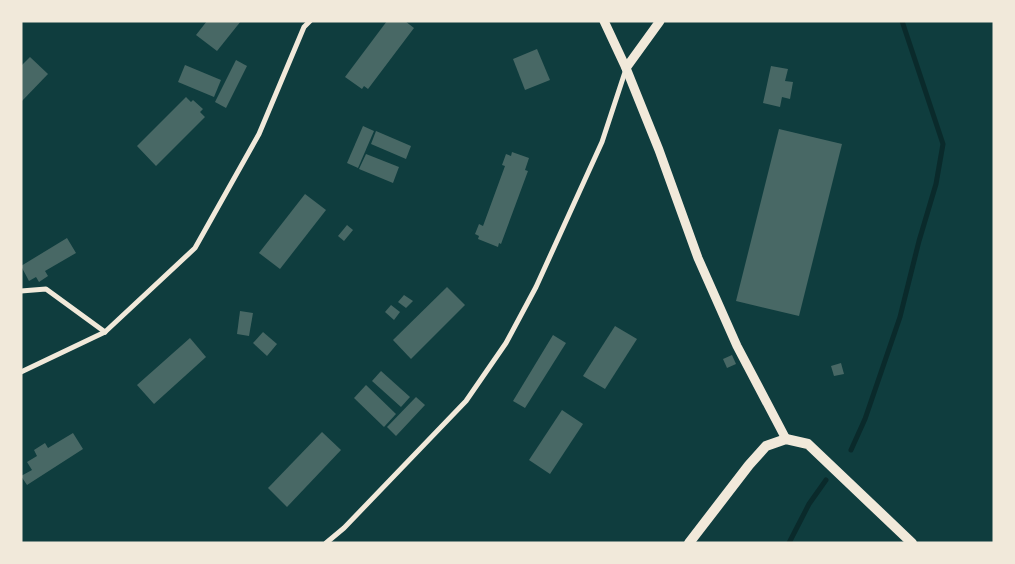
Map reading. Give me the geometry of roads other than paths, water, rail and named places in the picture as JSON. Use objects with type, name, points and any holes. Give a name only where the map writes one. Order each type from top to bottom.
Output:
[{"type":"main road","points":[[690,543],[749,465],[766,446],[786,439],[808,444],[912,543]]},
{"type":"street","points":[[21,372],[105,332],[195,248],[258,134],[304,26],[310,21]]},
{"type":"street","points":[[604,21],[626,68],[659,150],[698,258],[737,346],[786,439]]},
{"type":"street","points":[[326,543],[344,528],[466,400],[506,343],[536,287],[602,142],[626,68],[660,21]]},
{"type":"street","points":[[21,291],[46,289],[105,332]]},
{"type":"waterway","points":[[851,450],[865,419],[900,317],[919,241],[936,184],[943,144],[902,21]]},
{"type":"waterway","points":[[789,543],[809,504],[826,480]]}]
